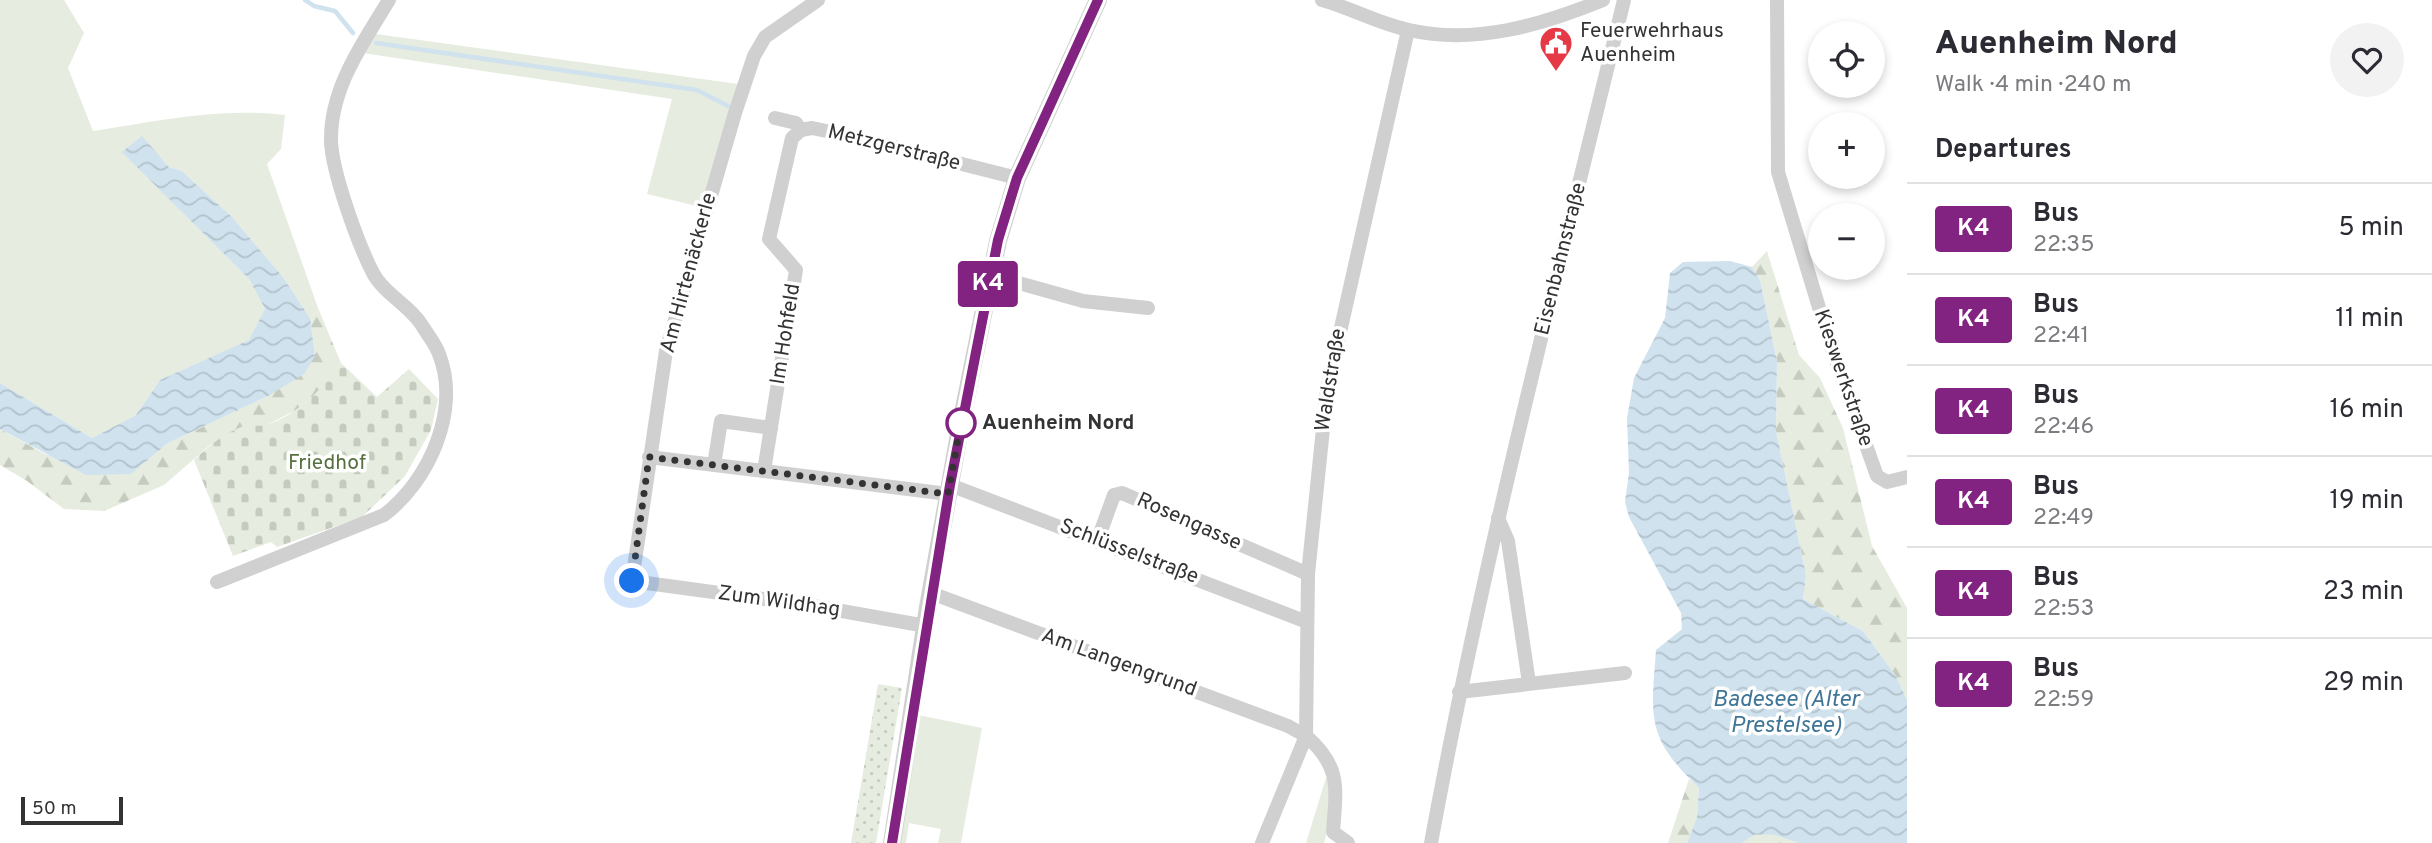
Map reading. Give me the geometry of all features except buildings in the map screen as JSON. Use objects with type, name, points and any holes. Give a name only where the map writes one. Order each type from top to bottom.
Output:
[{"type":"street","points":[[218,582],[384,515],[398,505],[421,473],[438,435],[446,388],[439,352],[416,318],[374,275],[346,201],[331,142],[333,116],[343,79],[388,0]]},
{"type":"street","name":"Am Hirtenäckerle","points":[[632,581],[666,351],[681,291],[754,56],[765,37],[818,0]]},
{"type":"street","points":[[892,843],[931,593],[990,275],[1017,178],[1098,0]]},
{"type":"street","points":[[1329,1],[1409,30],[1452,33],[1513,30],[1540,25],[1603,0]]},
{"type":"street","name":"Eisenbahnstraße","points":[[1431,843],[1459,692],[1498,518],[1624,0]]},
{"type":"street","name":"Kieswerkstraße","points":[[1777,0],[1777,172],[1830,344],[1877,476],[1887,482],[1907,477]]},
{"type":"street","name":"Waldstraße","points":[[1262,843],[1306,736],[1308,574],[1330,371],[1409,30]]},
{"type":"street","name":"Metzgerstraße","points":[[775,118],[796,123],[800,130],[812,128],[855,137],[1017,178]]},
{"type":"street","name":"Im Hohfeld","points":[[764,471],[796,271],[769,239],[792,138],[800,130]]},
{"type":"street","points":[[990,275],[1083,301],[1148,309]]},
{"type":"street","points":[[714,465],[721,421],[771,428]]},
{"type":"street","points":[[649,457],[949,489]]},
{"type":"street","name":"Schlüsselstraße","points":[[949,489],[1098,539],[1307,622]]},
{"type":"street","name":"Rosengasse","points":[[1098,539],[1114,495],[1122,493],[1308,574]]},
{"type":"street","points":[[1498,518],[1508,541],[1529,683]]},
{"type":"street","name":"Zum Wildhag","points":[[632,581],[808,605],[926,626]]},
{"type":"street","name":"Am Langengrund","points":[[931,593],[1288,726],[1306,736]]},
{"type":"street","points":[[1459,692],[1625,673]]},
{"type":"street","points":[[1306,736],[1322,750],[1332,765],[1336,784],[1333,832],[1348,843]]},
{"type":"green space","points":[[0,0],[64,0],[84,33],[68,68],[93,131],[213,114],[285,115],[281,149],[267,164],[318,308],[310,318],[283,277],[232,217],[182,171],[169,167],[142,137],[123,152],[249,279],[265,309],[250,340],[160,380],[136,415],[92,438],[0,383]]},
{"type":"green space","points":[[376,34],[738,84],[701,207],[647,194],[672,99],[363,53]]},
{"type":"green space","points":[[1767,251],[1799,355],[1820,378],[1843,428],[1872,546],[1907,608],[1907,700],[1896,676],[1863,631],[1803,599],[1806,575],[1776,431],[1777,361],[1760,280],[1752,267]]},
{"type":"green space","points":[[318,308],[341,363],[322,389],[296,410],[265,426],[245,426],[210,445],[164,485],[104,511],[64,509],[27,481],[0,465],[0,429],[45,454],[131,474],[168,443],[268,396],[315,356],[310,318]]},
{"type":"green space","name":"Friedhof","points":[[341,363],[377,397],[409,369],[438,399],[431,430],[405,476],[362,517],[277,547],[271,542],[233,556],[194,460],[230,432],[247,425],[266,425],[289,415],[326,382]]},
{"type":"green space","points":[[878,684],[902,688],[876,843],[851,843]]},
{"type":"green space","points":[[918,715],[982,728],[961,843],[938,843],[941,829],[909,823],[906,843],[899,843]]},
{"type":"green space","points":[[1326,778],[1329,779],[1328,828],[1324,843],[1306,843]]},
{"type":"green space","points":[[1689,779],[1699,788],[1697,817],[1687,843],[1668,843]]},
{"type":"green space","points":[[1756,834],[1775,835],[1799,843],[1742,843]]},
{"type":"water","points":[[142,136],[169,167],[182,171],[232,217],[283,277],[310,318],[315,356],[304,374],[268,396],[168,443],[131,474],[86,475],[0,429],[0,383],[92,438],[136,415],[160,380],[249,340],[265,309],[249,279],[122,152]]},
{"type":"water","name":"Badesee (Alter Prestelsee)","points":[[1730,261],[1752,267],[1760,280],[1777,361],[1776,431],[1806,575],[1803,599],[1863,631],[1896,676],[1907,700],[1907,843],[1799,843],[1775,835],[1756,834],[1742,843],[1687,843],[1697,817],[1699,788],[1669,755],[1661,740],[1653,711],[1656,650],[1682,629],[1681,613],[1629,517],[1625,502],[1629,473],[1627,418],[1634,378],[1665,318],[1670,273],[1683,262]]},
{"type":"waterway","points":[[305,0],[314,6],[335,11],[353,33]]},
{"type":"waterway","points":[[376,43],[697,90],[728,106]]},
{"type":"bus line","name":"K4","points":[[892,843],[928,607],[998,240],[1017,178],[1098,0]]},
{"type":"place","name":"Feuerwehrhaus Auenheim","points":[[1556,73]]},
{"type":"place","name":"Auenheim Nord","points":[[961,423]]},
{"type":"route","points":[[632,581],[649,457],[948,494],[961,423]]}]
